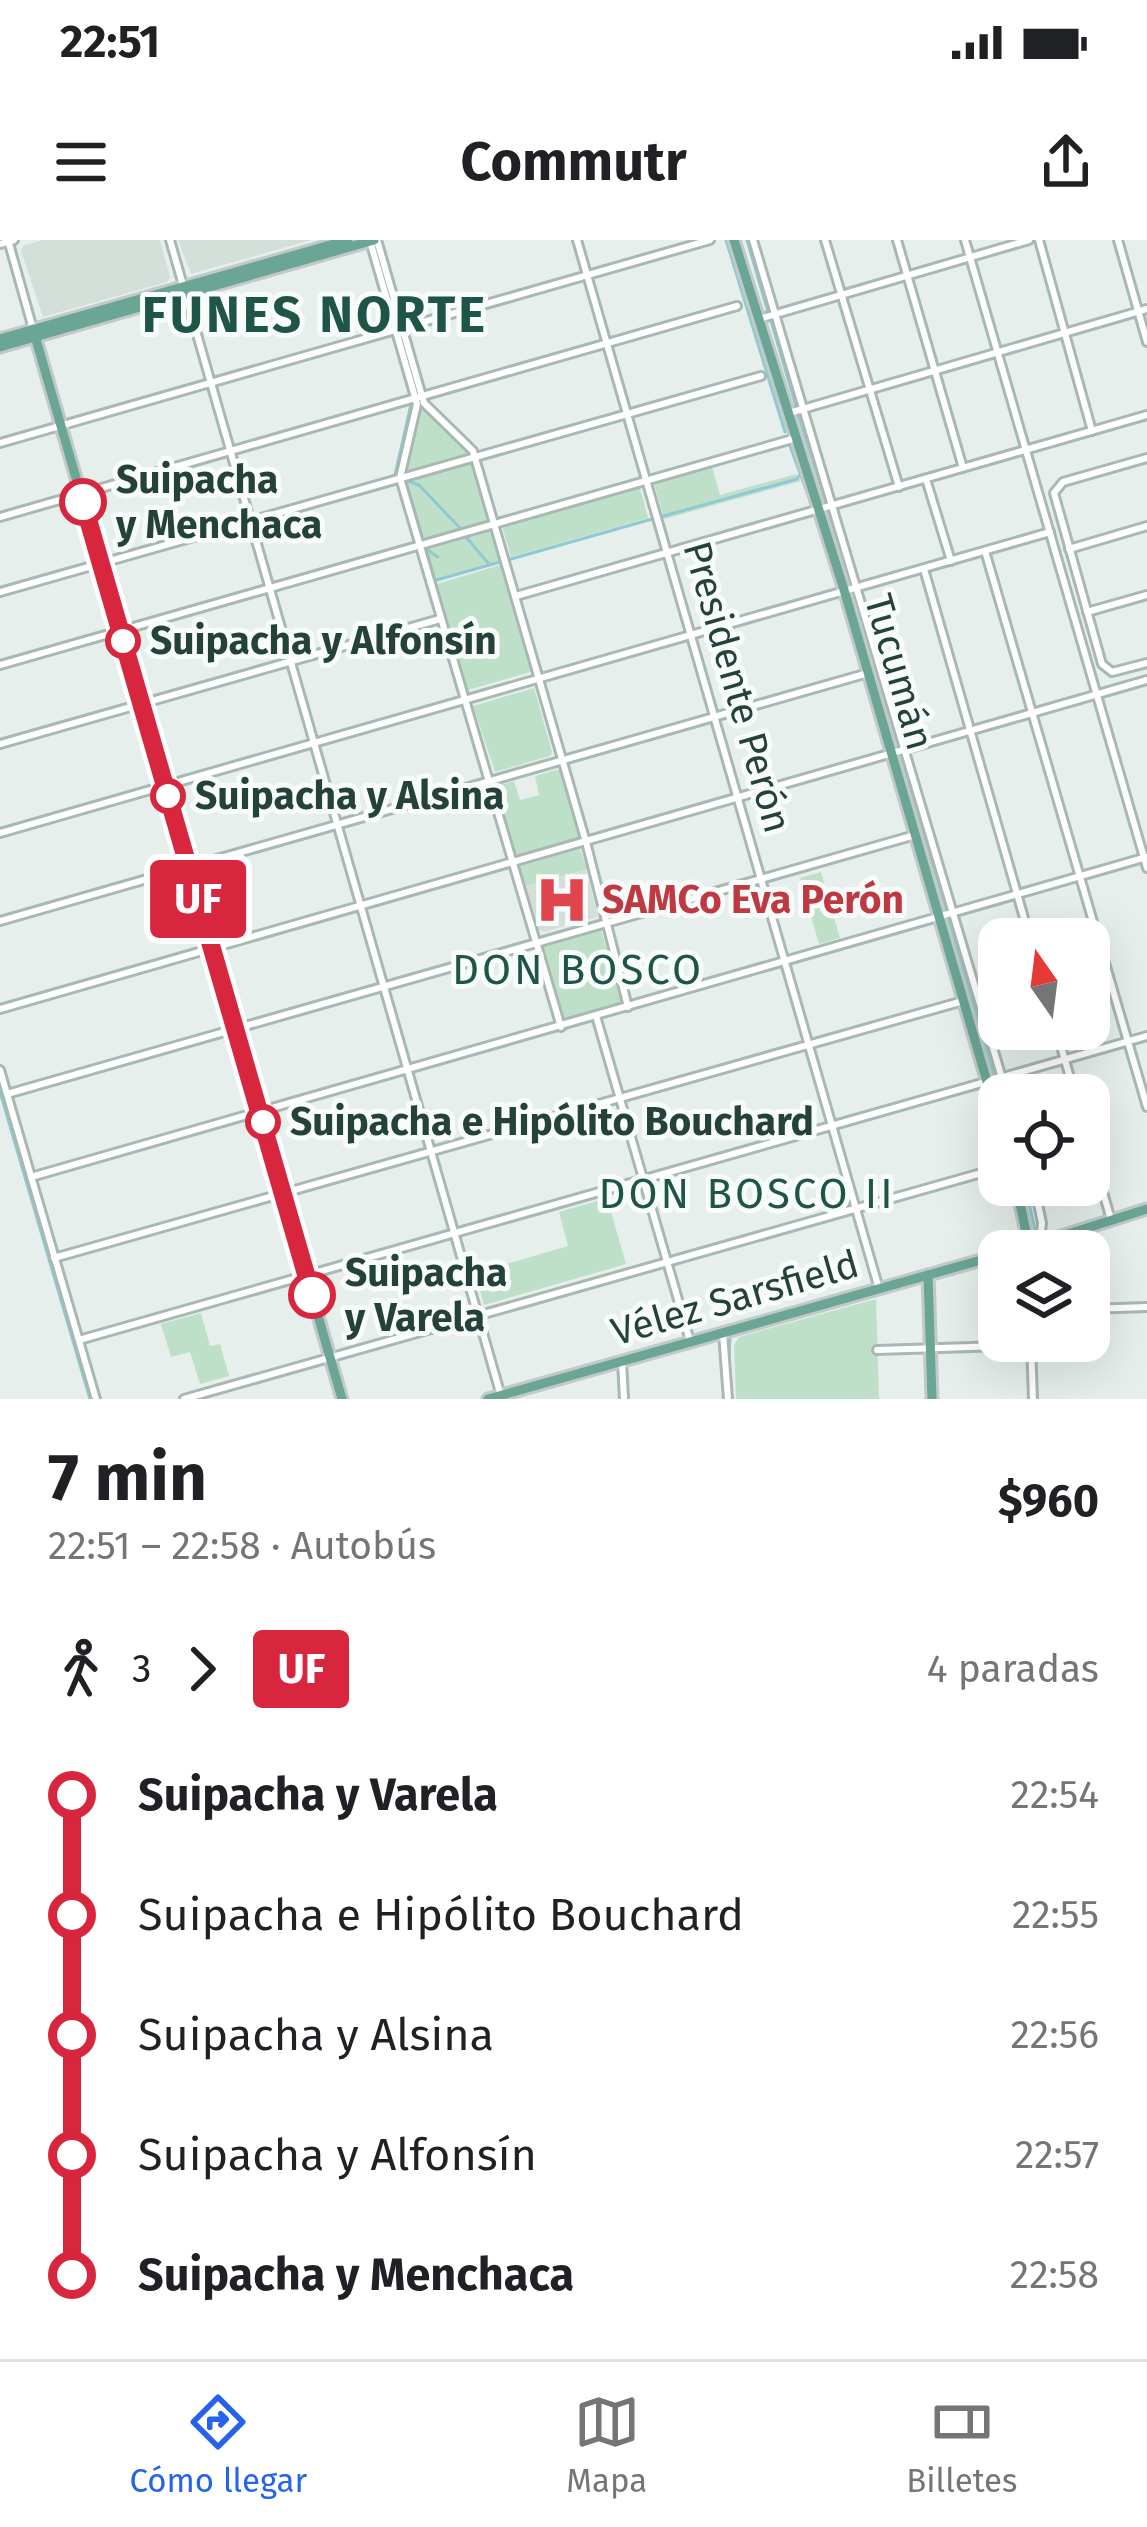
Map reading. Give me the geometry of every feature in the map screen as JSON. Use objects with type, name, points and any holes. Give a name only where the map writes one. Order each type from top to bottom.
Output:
[{"type":"main road","points":[[0,343],[347,240]]},
{"type":"main road","points":[[184,290],[373,240]]},
{"type":"main road","name":"Tucumán","points":[[734,240],[820,510],[985,1074]]},
{"type":"main road","points":[[34,333],[342,1399]]},
{"type":"main road","points":[[1081,1230],[1147,1209]]},
{"type":"main road","name":"Vélez Sarsfield","points":[[488,1399],[978,1261]]},
{"type":"main road","points":[[928,1275],[932,1399]]},
{"type":"street","points":[[170,240],[501,1397]]},
{"type":"street","points":[[373,240],[419,398],[475,456],[586,842],[628,1007]]},
{"type":"street","name":"Presidente Perón","points":[[577,240],[879,1289]]},
{"type":"street","points":[[0,442],[710,240]]},
{"type":"street","name":"Tucumán","points":[[753,240],[1001,1074]]},
{"type":"street","points":[[825,240],[898,487]]},
{"type":"street","points":[[897,240],[963,468]]},
{"type":"street","points":[[965,240],[1147,868]]},
{"type":"street","points":[[759,319],[1028,240]]},
{"type":"street","points":[[1039,240],[1092,431]]},
{"type":"street","points":[[1118,240],[1143,310],[1147,342]]},
{"type":"street","points":[[8,241],[34,333]]},
{"type":"street","points":[[0,517],[737,306]]},
{"type":"street","points":[[789,413],[1143,310]]},
{"type":"street","points":[[0,592],[760,376]]},
{"type":"street","points":[[419,398],[400,478],[560,1027]]},
{"type":"street","points":[[516,596],[1147,415]]},
{"type":"street","points":[[0,665],[796,438]]},
{"type":"street","points":[[1147,458],[1063,482],[1054,499],[1104,668],[1118,672],[1147,663]]},
{"type":"street","points":[[926,479],[951,561]]},
{"type":"street","points":[[1069,549],[1147,526]]},
{"type":"street","points":[[0,833],[1049,532]]},
{"type":"street","points":[[985,551],[1147,1107]]},
{"type":"street","points":[[924,569],[1024,918]]},
{"type":"street","points":[[1087,612],[1147,595]]},
{"type":"street","points":[[0,744],[440,619]]},
{"type":"street","points":[[0,921],[868,673]]},
{"type":"street","points":[[0,1009],[1147,680]]},
{"type":"street","points":[[7,1094],[916,835]]},
{"type":"street","points":[[31,1177],[1146,858]]},
{"type":"street","points":[[54,1258],[964,1001]]},
{"type":"street","points":[[596,1016],[690,1342]]},
{"type":"street","points":[[1016,1074],[1147,1036]]},
{"type":"street","points":[[1062,1050],[1069,1074]]},
{"type":"street","points":[[0,1070],[96,1399]]},
{"type":"street","points":[[79,1340],[978,1085]]},
{"type":"street","points":[[184,1399],[978,1174]]},
{"type":"street","points":[[1108,1206],[1112,1220]]},
{"type":"street","points":[[1110,1309],[1147,1307]]},
{"type":"street","points":[[723,1333],[728,1399]]},
{"type":"street","points":[[878,1350],[978,1346]]},
{"type":"street","points":[[622,1361],[624,1399]]},
{"type":"street","points":[[1032,1362],[1033,1399]]},
{"type":"shaded area","points":[[42,240],[160,240],[170,277],[167,282],[43,317],[21,251]]},
{"type":"shaded area","points":[[178,240],[312,240],[191,274]]},
{"type":"shaded area","name":"SAMCo Eva Perón","points":[[586,869],[598,917],[544,932],[538,929],[526,886]]},
{"type":"green space","points":[[421,405],[467,448],[469,456],[475,456],[506,561],[430,582],[400,478]]},
{"type":"green space","points":[[712,467],[720,495],[796,474],[801,481],[664,519],[654,484]]},
{"type":"green space","points":[[640,488],[648,518],[511,557],[502,526]]},
{"type":"green space","points":[[500,565],[531,672],[468,690],[437,584]]},
{"type":"green space","points":[[534,688],[552,752],[495,772],[473,706]]},
{"type":"green space","points":[[904,758],[949,912],[941,908],[898,761]]},
{"type":"green space","points":[[560,769],[581,839],[513,858],[494,787],[514,781],[520,800],[539,795],[535,776]]},
{"type":"green space","points":[[580,849],[587,869],[522,887],[517,866]]},
{"type":"green space","points":[[821,872],[840,938],[819,944],[800,878]]},
{"type":"green space","points":[[948,919],[953,921],[978,1007],[978,1032]]},
{"type":"green space","points":[[601,930],[622,1002],[564,1019],[542,945]]},
{"type":"green space","points":[[983,1050],[990,1050],[997,1073],[988,1070]]},
{"type":"green space","points":[[607,1198],[626,1264],[484,1305],[475,1273],[568,1246],[559,1212]]},
{"type":"green space","points":[[876,1299],[879,1399],[736,1399],[734,1345],[739,1337]]},
{"type":"green space","points":[[201,1313],[210,1346],[220,1344],[229,1376],[200,1384],[190,1352],[171,1357],[161,1324]]},
{"type":"waterway","points":[[726,240],[785,432]]},
{"type":"waterway","points":[[747,240],[768,312]]},
{"type":"waterway","points":[[771,321],[796,406]]},
{"type":"waterway","points":[[395,475],[411,404]]},
{"type":"waterway","points":[[799,417],[826,502]]},
{"type":"waterway","points":[[790,446],[811,503]]},
{"type":"waterway","points":[[660,517],[797,479],[801,473]]},
{"type":"waterway","points":[[405,480],[419,485],[459,527]]},
{"type":"waterway","points":[[406,482],[423,540]]},
{"type":"waterway","points":[[829,515],[849,584]]},
{"type":"waterway","points":[[511,559],[652,519]]},
{"type":"waterway","points":[[466,537],[488,563]]},
{"type":"waterway","points":[[426,549],[458,664]]},
{"type":"waterway","points":[[426,549],[438,557]]},
{"type":"waterway","points":[[433,581],[500,562]]},
{"type":"waterway","points":[[853,596],[899,746]]},
{"type":"waterway","points":[[902,759],[947,911]]},
{"type":"waterway","points":[[949,921],[993,1074]]},
{"type":"waterway","points":[[0,1092],[90,1399]]},
{"type":"waterway","points":[[1030,1206],[1035,1230]]},
{"type":"waterway","points":[[935,1279],[978,1267]]},
{"type":"waterway","points":[[729,1361],[730,1335]]},
{"type":"bus line","name":"UF","points":[[83,502],[312,1295]]},
{"type":"place","name":"Suipacha y Menchaca","points":[[83,502]]},
{"type":"place","name":"Suipacha y Alfonsín","points":[[123,641]]},
{"type":"place","name":"Suipacha y Alsina","points":[[168,796]]},
{"type":"place","name":"SAMCo Eva Perón","points":[[562,900]]},
{"type":"place","name":"Suipacha e Hipólito Bouchard","points":[[263,1122]]},
{"type":"place","name":"Suipacha y Varela","points":[[312,1295]]},
{"type":"district","name":"FUNES NORTE","points":[[315,315]]},
{"type":"district","name":"DON BOSCO","points":[[578,970]]},
{"type":"district","name":"DON BOSCO II","points":[[747,1194]]}]
